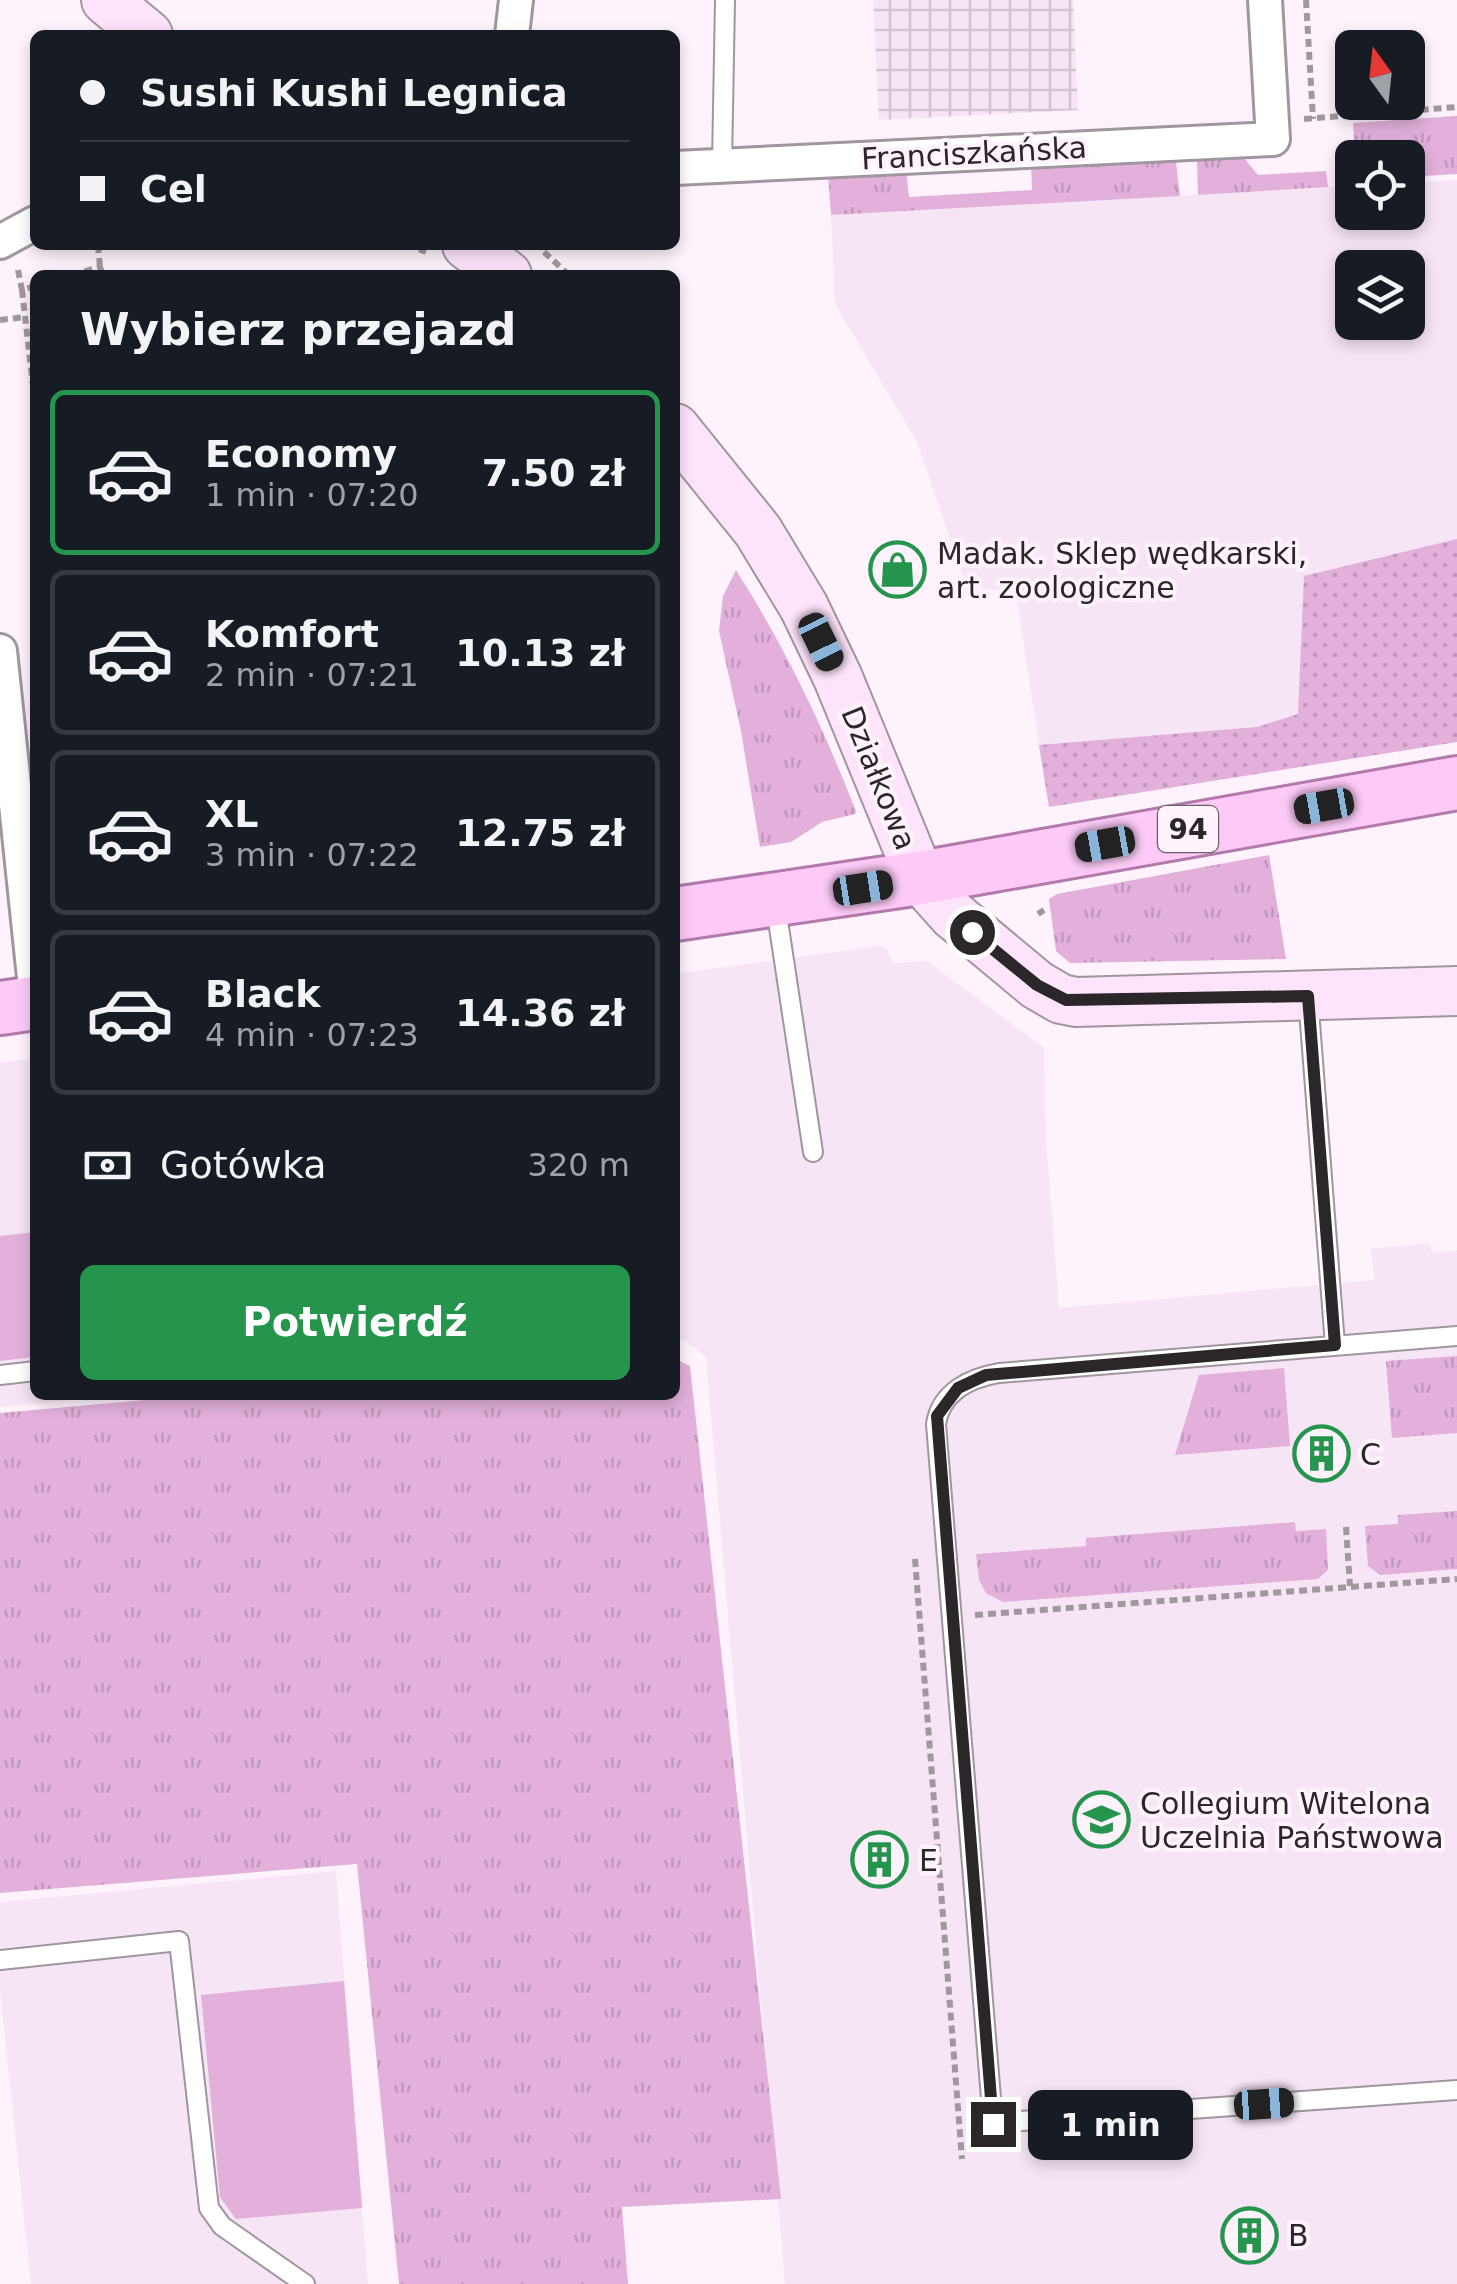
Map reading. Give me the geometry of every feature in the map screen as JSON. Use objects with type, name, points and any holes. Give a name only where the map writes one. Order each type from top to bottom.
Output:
[{"type":"main road","name":"94","points":[[680,913],[920,878],[1457,782]]},
{"type":"main road","points":[[0,1008],[30,1004]]},
{"type":"street","points":[[106,0],[142,30]]},
{"type":"street","points":[[513,30],[516,0]]},
{"type":"street","points":[[1265,0],[1272,129]]},
{"type":"street","name":"Franciszkańska","points":[[680,168],[1272,129]]},
{"type":"street","points":[[9,254],[30,228]]},
{"type":"street","points":[[474,250],[500,270]]},
{"type":"street","name":"Działkowa","points":[[680,434],[758,530],[804,606],[838,678],[920,878],[953,915],[1046,991],[1066,1000],[1457,991]]},
{"type":"street","points":[[0,651],[30,940]]},
{"type":"lane","points":[[722,165],[725,0]]},
{"type":"lane","points":[[775,901],[813,1152]]},
{"type":"lane","points":[[1308,996],[1335,1345]]},
{"type":"lane","points":[[1457,1336],[999,1373],[958,1388],[941,1406],[936,1424],[993,2124],[1457,2090]]},
{"type":"lane","points":[[0,1375],[30,1372]]},
{"type":"lane","points":[[0,1960],[180,1941],[210,2212],[222,2226],[304,2284]]},
{"type":"path","points":[[1306,0],[1313,119]]},
{"type":"path","points":[[1272,129],[1313,119],[1457,107]]},
{"type":"path","points":[[542,250],[564,270]]},
{"type":"path","points":[[9,254],[22,290],[30,360]]},
{"type":"path","points":[[22,290],[30,288]]},
{"type":"path","points":[[0,320],[25,317]]},
{"type":"path","points":[[1346,1527],[1350,1586]]},
{"type":"path","points":[[915,1560],[962,2159]]},
{"type":"path","points":[[920,1621],[1457,1578]]},
{"type":"shaded area","points":[[873,0],[1073,0],[1078,110],[879,120]]},
{"type":"shaded area","points":[[1457,180],[1457,742],[1049,807],[1016,594],[966,585],[917,442],[835,304],[831,215],[1335,187],[1335,230],[1425,230],[1425,182]]},
{"type":"shaded area","name":"Collegium Witelona Uczelnia Państwowa","points":[[879,946],[887,949],[893,963],[927,961],[1044,1048],[1046,1139],[1059,1308],[1374,1280],[1371,1249],[1430,1243],[1432,1253],[1457,1250],[1457,2284],[785,2284],[706,1357],[680,1340],[680,973]]},
{"type":"shaded area","points":[[30,1059],[30,1400],[71,1400],[0,1407],[0,1063]]},
{"type":"shaded area","points":[[336,1871],[368,2284],[31,2284],[0,1989],[0,1902]]},
{"type":"green space","points":[[1457,116],[1457,174],[1425,176],[1425,140],[1354,140],[1353,123]]},
{"type":"green space","points":[[1239,152],[1258,175],[1326,171],[1328,187],[1198,195],[1197,162],[1205,153]]},
{"type":"green space","points":[[1168,156],[1176,162],[1180,196],[831,215],[828,175],[906,170],[909,197],[1032,190],[1031,164]]},
{"type":"green space","points":[[1457,539],[1457,742],[1049,807],[1039,745],[1257,727],[1298,714],[1304,576]]},
{"type":"green space","points":[[736,570],[802,688],[856,811],[822,822],[791,842],[760,847],[719,631],[723,596]]},
{"type":"green space","points":[[1269,855],[1286,959],[1070,963],[1056,951],[1049,899],[1057,894]]},
{"type":"green space","points":[[30,1233],[30,1358],[0,1361],[0,1236]]},
{"type":"green space","points":[[1457,1356],[1457,1433],[1392,1438],[1386,1361]]},
{"type":"green space","points":[[680,1361],[690,1366],[781,2199],[622,2207],[628,2284],[399,2284],[357,1864],[0,1893],[0,1413],[145,1400],[680,1400]]},
{"type":"green space","points":[[1284,1368],[1290,1446],[1175,1455],[1199,1375]]},
{"type":"green space","points":[[1457,1511],[1457,1569],[1380,1575],[1368,1566],[1365,1526],[1398,1524],[1398,1515]]},
{"type":"green space","points":[[1295,1522],[1296,1531],[1326,1529],[1328,1570],[1318,1579],[1003,1602],[986,1593],[979,1580],[976,1554],[1086,1546],[1086,1538]]},
{"type":"green space","points":[[344,1981],[362,2208],[236,2219],[220,2197],[201,1995]]},
{"type":"place","name":"Madak. Sklep wędkarski, art. zoologiczne","points":[[898,570]]},
{"type":"place","name":"C","points":[[1321,1454]]},
{"type":"place","name":"Collegium Witelona Uczelnia Państwowa","points":[[1101,1820]]},
{"type":"place","name":"E","points":[[880,1860]]},
{"type":"place","name":"B","points":[[1249,2235]]},
{"type":"route","points":[[972,932],[1037,985],[1052,995],[1076,1002],[1308,996],[1335,1345],[986,1375],[966,1382],[941,1406],[936,1430],[993,2124]]}]
